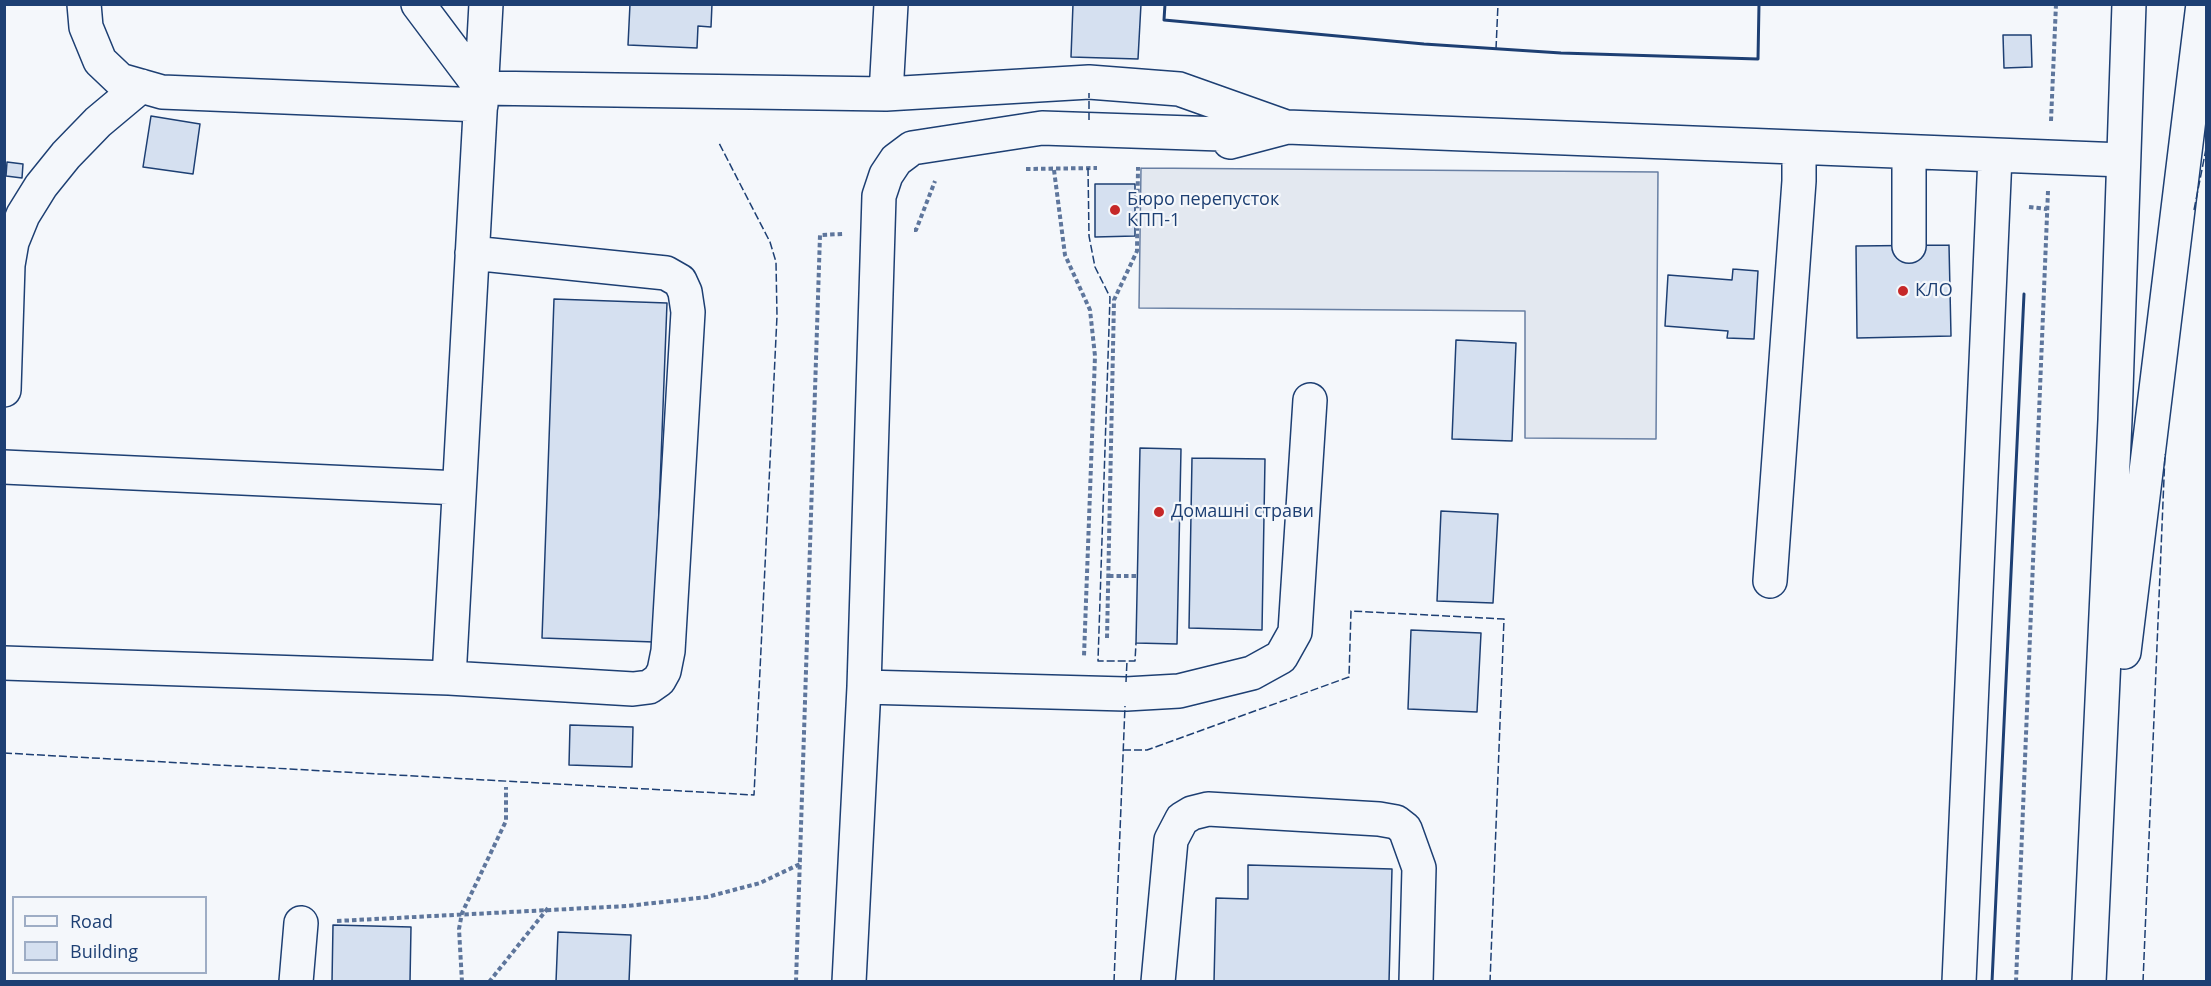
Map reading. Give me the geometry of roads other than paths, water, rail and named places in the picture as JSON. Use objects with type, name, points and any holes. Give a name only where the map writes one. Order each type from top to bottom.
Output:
[{"type":"main road","points":[[84,4],[86,27],[100,61],[120,80],[162,92],[481,97],[886,94],[1089,81],[1179,89],[1287,127]]},
{"type":"main road","points":[[418,4],[481,97]]},
{"type":"main road","points":[[449,678],[486,4]]},
{"type":"main road","points":[[886,94],[891,4]]},
{"type":"main road","points":[[2089,981],[2115,432],[2128,4]]},
{"type":"main road","points":[[2092,917],[2203,4]]},
{"type":"main road","points":[[4,390],[8,265],[12,242],[23,214],[41,186],[66,155],[98,122],[141,86]]},
{"type":"main road","points":[[849,981],[864,687],[879,196],[886,175],[896,160],[912,148],[1042,128],[1251,135],[1287,127],[2123,160]]},
{"type":"main road","points":[[1770,580],[1799,182],[1799,148]]},
{"type":"main road","points":[[1909,152],[1909,246]]},
{"type":"main road","points":[[1959,981],[1995,156]]},
{"type":"main road","points":[[4,663],[449,678],[633,689],[649,687],[659,680],[664,670],[668,651],[687,324],[685,292],[680,281],[666,273],[472,253]]},
{"type":"main road","points":[[864,687],[1083,693],[1179,691],[1252,673],[1281,657],[1295,632],[1310,400]]},
{"type":"main road","points":[[4,467],[459,488]]},
{"type":"main road","points":[[1158,981],[1171,840],[1182,819],[1192,813],[1208,809],[1379,819],[1396,822],[1405,828],[1419,868],[1416,981]]},
{"type":"main road","points":[[296,981],[301,923]]},
{"type":"place","name":"Бюро перепусток КПП-1","points":[[1115,210]]},
{"type":"place","name":"КЛО","points":[[1903,291]]},
{"type":"place","name":"Домашні страви","points":[[1159,512]]}]
